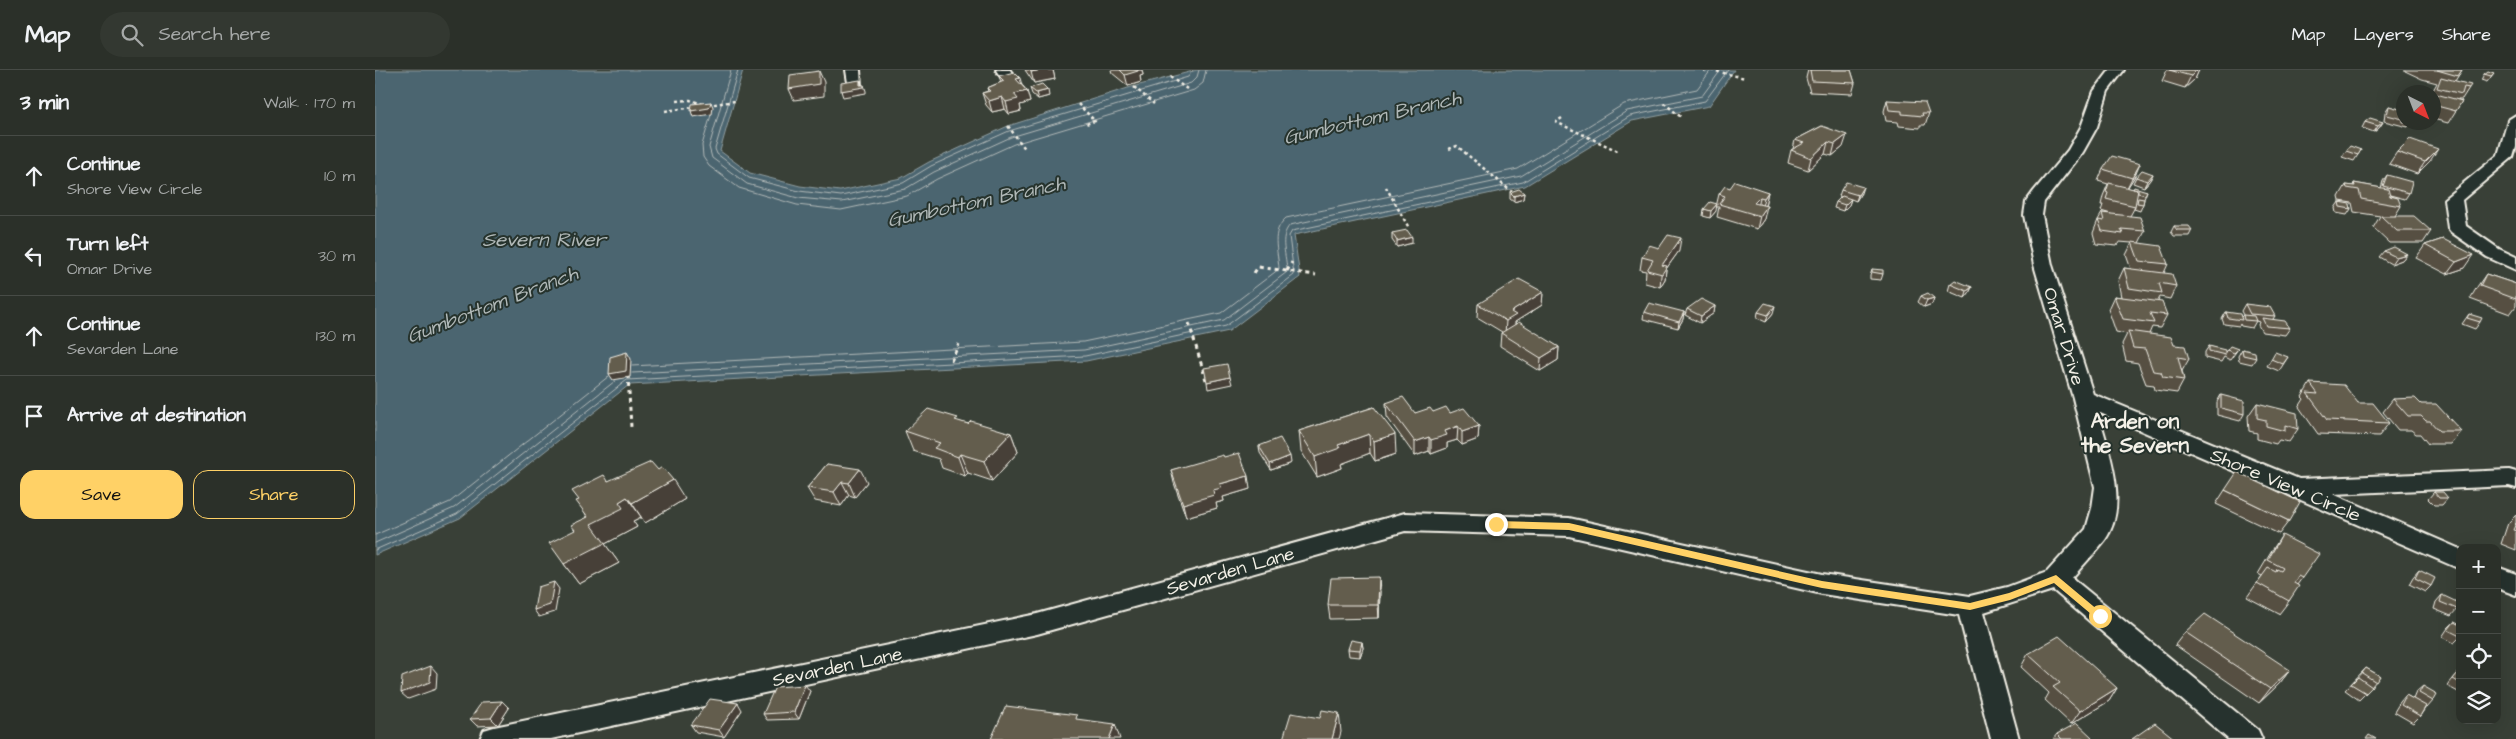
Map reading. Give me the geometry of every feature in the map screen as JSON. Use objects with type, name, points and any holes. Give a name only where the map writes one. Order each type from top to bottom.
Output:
[{"type":"street","points":[[853,70],[854,86]]},
{"type":"street","name":"Omar Drive","points":[[1970,606],[2010,596],[2056,579],[2097,533],[2104,508],[2106,488],[2084,398],[2043,265],[2033,215],[2035,202],[2075,152],[2089,127],[2101,91],[2117,70]]},
{"type":"street","points":[[2516,120],[2511,156],[2453,199],[2457,228],[2493,253],[2516,264]]},
{"type":"street","name":"Shore View Circle","points":[[2084,398],[2295,487],[2456,558]]},
{"type":"street","points":[[2295,487],[2509,478],[2516,480]]},
{"type":"street","name":"Sevarden Lane","points":[[494,739],[1037,624],[1405,522],[1569,526],[1822,584],[1970,606]]},
{"type":"street","points":[[2056,579],[2249,739]]},
{"type":"street","points":[[2501,579],[2516,585]]},
{"type":"street","points":[[1970,606],[2005,739]]},
{"type":"path","points":[[1711,70],[1745,78]]},
{"type":"path","points":[[1170,76],[1187,89]]},
{"type":"path","points":[[1134,87],[1154,104]]},
{"type":"path","points":[[677,101],[690,100],[707,105]]},
{"type":"path","points":[[665,111],[735,101]]},
{"type":"path","points":[[1664,103],[1681,117]]},
{"type":"path","points":[[1078,104],[1095,121],[1086,124]]},
{"type":"path","points":[[1562,118],[1556,122],[1620,152]]},
{"type":"path","points":[[1007,126],[1026,150]]},
{"type":"path","points":[[1449,149],[1457,146],[1514,194]]},
{"type":"path","points":[[1386,186],[1409,228]]},
{"type":"path","points":[[1287,271],[1292,262]]},
{"type":"path","points":[[1254,273],[1257,267],[1316,275]]},
{"type":"path","points":[[1189,322],[1206,380]]},
{"type":"path","points":[[951,361],[959,344]]},
{"type":"path","points":[[628,367],[631,427]]},
{"type":"water","name":"Severn River","points":[[375,70],[743,70],[720,151],[750,173],[800,186],[840,191],[901,178],[929,162],[1008,126],[1128,88],[1197,70],[1734,70],[1709,106],[1632,121],[1525,186],[1294,235],[1300,277],[1229,331],[1086,361],[629,385],[460,518],[375,555]]},
{"type":"building","points":[[1120,70],[1138,70],[1138,71],[1125,75]]},
{"type":"building","points":[[1810,70],[1851,70],[1855,83],[1812,81]]},
{"type":"building","points":[[2169,70],[2197,70],[2191,76]]},
{"type":"building","points":[[2437,70],[2462,70],[2458,76]]},
{"type":"building","points":[[819,71],[819,84],[789,89],[790,75]]},
{"type":"building","points":[[2488,71],[2494,73],[2491,76],[2484,74]]},
{"type":"building","points":[[1014,72],[1020,78],[1016,79],[1027,91],[1014,94],[1018,99],[1006,102],[1002,97],[989,101],[982,93],[990,91],[987,88],[1004,81],[999,76]]},
{"type":"building","points":[[2441,77],[2471,85],[2469,88],[2464,87],[2462,94],[2441,89],[2441,85],[2438,85]]},
{"type":"building","points":[[860,80],[860,85],[864,85],[864,87],[841,91],[841,83]]},
{"type":"building","points":[[1042,84],[1048,90],[1036,93],[1030,88]]},
{"type":"building","points":[[2441,95],[2462,101],[2456,111],[2441,107]]},
{"type":"building","points":[[1887,100],[1925,102],[1929,113],[1922,113],[1923,116],[1902,114],[1902,111],[1889,110]]},
{"type":"building","points":[[711,102],[709,108],[691,111],[692,104]]},
{"type":"building","points":[[2389,106],[2396,108],[2396,117],[2387,115]]},
{"type":"building","points":[[2370,118],[2383,122],[2378,126],[2365,122]]},
{"type":"building","points":[[1822,126],[1847,135],[1835,144],[1828,142],[1811,158],[1791,150],[1804,143],[1795,140]]},
{"type":"building","points":[[2410,139],[2438,149],[2425,162],[2397,152]]},
{"type":"building","points":[[2350,146],[2361,150],[2358,155],[2346,151]]},
{"type":"building","points":[[2112,156],[2140,164],[2132,178],[2103,169]]},
{"type":"building","points":[[2142,170],[2153,174],[2147,181],[2136,177]]},
{"type":"building","points":[[2387,175],[2412,182],[2409,193],[2383,186]]},
{"type":"building","points":[[1735,181],[1768,192],[1764,198],[1760,197],[1754,203],[1767,206],[1760,216],[1719,204],[1725,196],[1719,194],[1725,186],[1730,188]]},
{"type":"building","points":[[1846,182],[1863,187],[1858,195],[1841,190]]},
{"type":"building","points":[[2109,183],[2138,190],[2135,206],[2106,199]]},
{"type":"building","points":[[2354,183],[2388,189],[2390,196],[2398,198],[2401,206],[2361,199],[2359,190],[2347,188],[2346,185],[2355,186]]},
{"type":"building","points":[[2134,187],[2147,191],[2145,195],[2138,193],[2138,190],[2133,189]]},
{"type":"building","points":[[1519,189],[1524,193],[1514,196],[1510,192]]},
{"type":"building","points":[[1842,196],[1851,199],[1845,205],[1836,202]]},
{"type":"building","points":[[2138,198],[2144,199],[2143,204],[2137,203]]},
{"type":"building","points":[[1710,202],[1717,204],[1711,211],[1704,209]]},
{"type":"building","points":[[2339,202],[2350,204],[2351,209],[2340,207]]},
{"type":"building","points":[[2102,213],[2140,217],[2145,231],[2121,229],[2123,234],[2102,231],[2098,220],[2104,221]]},
{"type":"building","points":[[2381,216],[2414,216],[2431,231],[2397,231]]},
{"type":"building","points":[[2174,226],[2189,226],[2192,230],[2177,230]]},
{"type":"building","points":[[1407,230],[1412,237],[1397,241],[1392,233]]},
{"type":"building","points":[[1668,235],[1681,238],[1662,265],[1667,266],[1662,274],[1647,270],[1653,260],[1642,257],[1649,245],[1659,248]]},
{"type":"building","points":[[2443,239],[2474,255],[2456,262],[2425,245]]},
{"type":"building","points":[[2132,242],[2161,246],[2168,264],[2139,261]]},
{"type":"building","points":[[2394,247],[2407,254],[2396,257],[2384,251]]},
{"type":"building","points":[[2124,268],[2172,274],[2176,286],[2159,283],[2162,293],[2129,288]]},
{"type":"building","points":[[1872,269],[1883,270],[1883,274],[1872,272]]},
{"type":"building","points":[[2486,274],[2516,284],[2516,299],[2480,286]]},
{"type":"building","points":[[1519,279],[1543,292],[1511,312],[1516,315],[1506,321],[1478,304]]},
{"type":"building","points":[[1955,280],[1972,287],[1967,291],[1950,284]]},
{"type":"building","points":[[1928,293],[1934,298],[1927,300],[1921,296]]},
{"type":"building","points":[[2114,296],[2162,302],[2167,315],[2150,313],[2154,323],[2123,319]]},
{"type":"building","points":[[1701,299],[1715,306],[1701,316],[1687,309]]},
{"type":"building","points":[[1649,303],[1684,312],[1679,322],[1644,312]]},
{"type":"building","points":[[1765,303],[1775,306],[1768,315],[1758,312]]},
{"type":"building","points":[[2245,304],[2270,307],[2275,316],[2250,314]]},
{"type":"building","points":[[2226,312],[2240,314],[2242,320],[2228,318]]},
{"type":"building","points":[[2469,314],[2482,318],[2480,322],[2467,318]]},
{"type":"building","points":[[2243,315],[2254,316],[2256,321],[2244,320]]},
{"type":"building","points":[[2262,318],[2285,321],[2290,328],[2266,326]]},
{"type":"building","points":[[1519,322],[1559,347],[1541,358],[1501,333]]},
{"type":"building","points":[[2128,331],[2171,337],[2174,345],[2185,346],[2189,359],[2178,357],[2184,380],[2163,377],[2161,372],[2153,371],[2145,349],[2133,348]]},
{"type":"building","points":[[2209,346],[2225,350],[2225,355],[2209,351]]},
{"type":"building","points":[[2230,346],[2238,349],[2234,353],[2227,350]]},
{"type":"building","points":[[2242,349],[2255,352],[2256,358],[2243,355]]},
{"type":"building","points":[[627,352],[626,371],[609,374],[610,357]]},
{"type":"building","points":[[2275,352],[2288,357],[2283,364],[2271,359]]},
{"type":"building","points":[[1227,364],[1230,377],[1207,382],[1204,368]]},
{"type":"building","points":[[2310,383],[2344,385],[2358,403],[2373,403],[2389,423],[2327,420],[2307,393],[2318,394]]},
{"type":"building","points":[[2221,395],[2244,401],[2244,414],[2221,408]]},
{"type":"building","points":[[1403,397],[1415,413],[1430,408],[1433,412],[1446,407],[1450,413],[1464,408],[1479,426],[1462,432],[1458,426],[1445,431],[1447,435],[1431,440],[1429,437],[1415,442],[1386,403]]},
{"type":"building","points":[[2415,398],[2421,404],[2436,404],[2461,431],[2439,431],[2430,421],[2426,421],[2421,416],[2408,416],[2393,399]]},
{"type":"building","points":[[2257,403],[2297,413],[2298,429],[2285,425],[2285,431],[2266,426],[2266,420],[2257,418]]},
{"type":"building","points":[[1374,407],[1395,434],[1374,441],[1369,434],[1338,445],[1340,448],[1315,457],[1299,431]]},
{"type":"building","points":[[928,409],[958,418],[955,420],[968,424],[971,421],[1011,433],[984,461],[960,454],[958,457],[934,448],[940,443],[905,431]]},
{"type":"building","points":[[1280,438],[1290,456],[1270,464],[1259,446]]},
{"type":"building","points":[[1239,453],[1248,476],[1220,484],[1222,488],[1213,490],[1214,495],[1183,504],[1171,470],[1223,455],[1224,457]]},
{"type":"building","points":[[651,462],[658,470],[662,467],[673,480],[632,503],[627,497],[619,502],[623,508],[591,524],[605,543],[564,564],[549,543],[575,530],[571,525],[588,517],[576,501],[579,500],[572,491],[604,475],[608,481]]},
{"type":"building","points":[[827,464],[860,469],[849,483],[842,482],[834,492],[807,488]]},
{"type":"building","points":[[2237,472],[2300,502],[2289,521],[2225,490]]},
{"type":"building","points":[[2434,492],[2443,492],[2448,498],[2439,498]]},
{"type":"building","points":[[2282,535],[2319,554],[2302,578],[2298,576],[2294,583],[2299,586],[2289,601],[2257,583],[2268,568],[2276,572],[2277,569],[2281,571],[2283,568],[2268,560]]},
{"type":"building","points":[[2419,570],[2435,578],[2431,586],[2415,578]]},
{"type":"building","points":[[1379,577],[1378,605],[1328,605],[1331,578]]},
{"type":"building","points":[[554,582],[550,605],[534,610],[538,587]]},
{"type":"building","points":[[2442,595],[2456,602],[2456,609],[2440,602]]},
{"type":"building","points":[[2205,614],[2290,670],[2270,689],[2185,632]]},
{"type":"building","points":[[2454,622],[2456,623],[2456,634],[2448,630]]},
{"type":"building","points":[[2059,636],[2117,688],[2080,711],[2053,687],[2060,683],[2028,654]]},
{"type":"building","points":[[1351,640],[1362,642],[1360,650],[1348,649]]},
{"type":"building","points":[[431,666],[430,682],[401,693],[402,677]]},
{"type":"building","points":[[2366,668],[2380,676],[2376,682],[2362,673]]},
{"type":"building","points":[[2358,677],[2372,687],[2366,693],[2351,684]]},
{"type":"building","points":[[805,685],[794,712],[763,714],[775,687]]},
{"type":"building","points":[[2423,686],[2437,694],[2433,701],[2419,693]]},
{"type":"building","points":[[2406,695],[2426,706],[2420,716],[2401,705]]},
{"type":"building","points":[[710,699],[738,703],[719,730],[691,725]]},
{"type":"building","points":[[502,701],[491,718],[470,719],[482,702]]},
{"type":"building","points":[[1006,706],[1077,715],[1076,719],[1115,724],[1109,739],[991,739]]},
{"type":"building","points":[[1322,710],[1339,713],[1332,739],[1283,739],[1291,713],[1320,718]]},
{"type":"building","points":[[2077,723],[2092,737],[2089,739],[2062,739],[2057,734]]},
{"type":"building","points":[[2155,723],[2175,739],[2132,739]]},
{"type":"building","points":[[2369,735],[2376,739],[2366,739]]},
{"type":"district","name":"Arden on the Severn","points":[[2135,433]]},
{"type":"route","points":[[1496,524],[1569,526],[1822,584],[1970,606],[2010,596],[2056,579],[2100,616]]},
{"type":"water label","name":"Gumbottom Branch","points":[[1372,117]]},
{"type":"water label","name":"Gumbottom Branch","points":[[976,201]]},
{"type":"water label","name":"Gumbottom Branch","points":[[492,304]]}]
